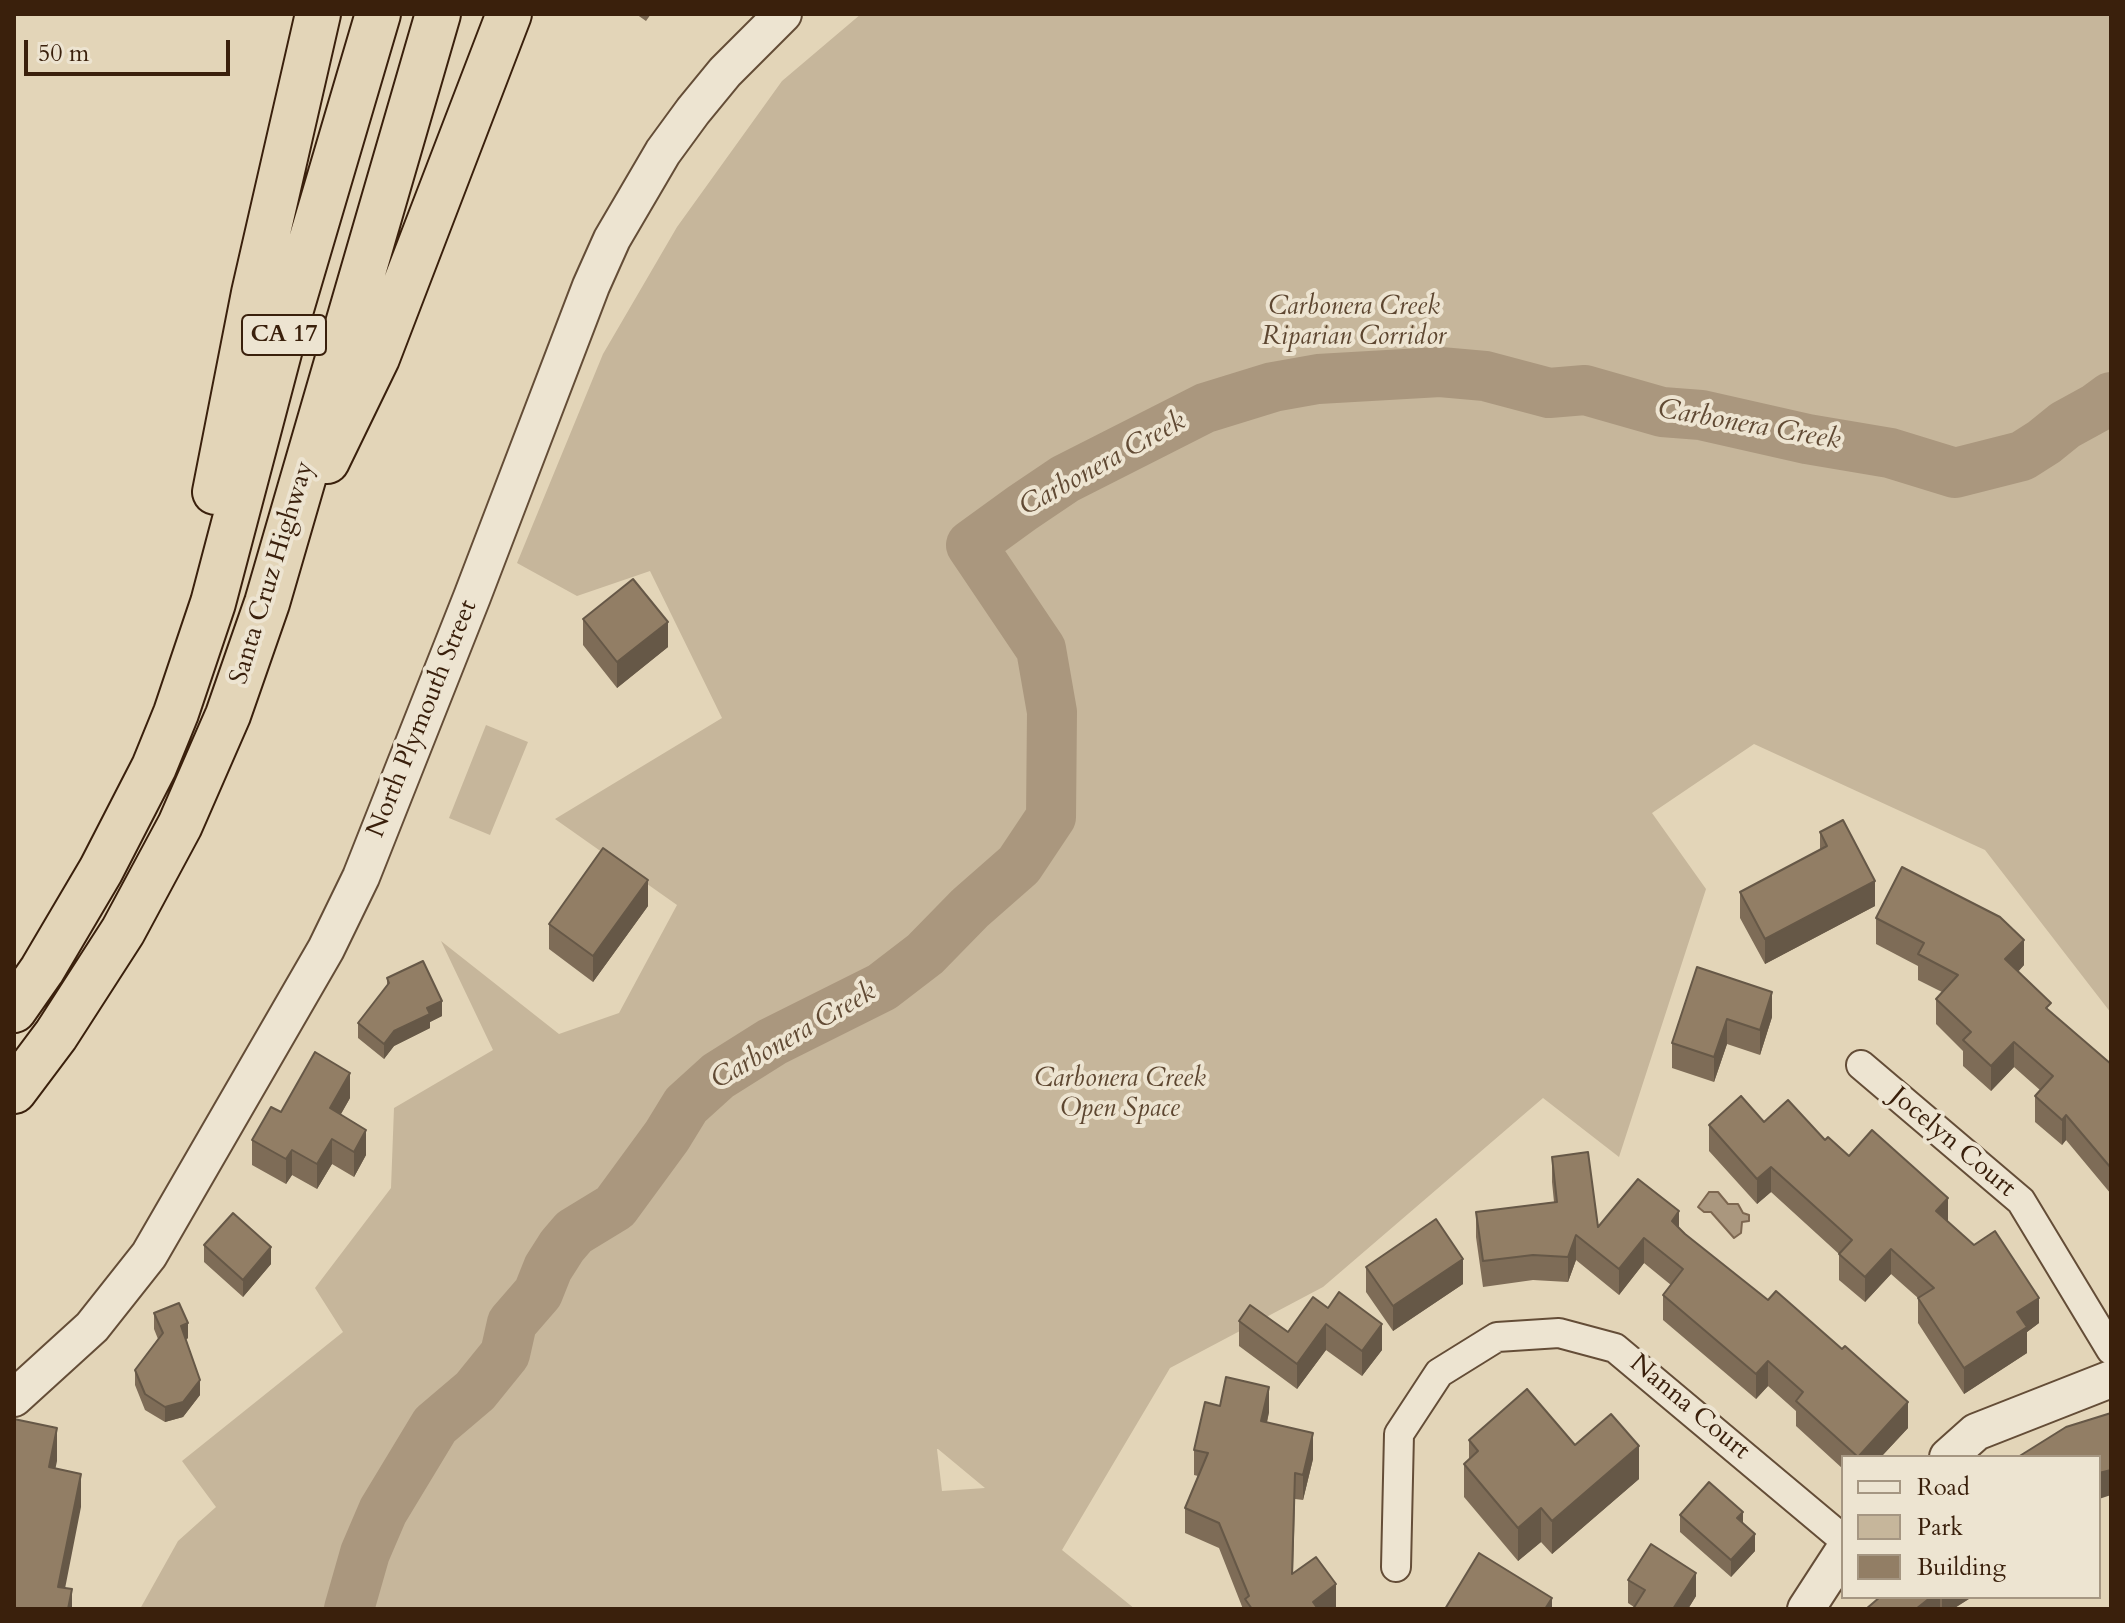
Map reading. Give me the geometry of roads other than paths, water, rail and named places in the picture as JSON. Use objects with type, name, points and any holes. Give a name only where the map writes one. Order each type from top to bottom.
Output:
[{"type":"highway","points":[[195,658],[216,486],[254,293],[318,14]]},
{"type":"highway","name":"Santa Cruz Highway","points":[[14,1010],[73,921],[128,820],[154,767],[195,658],[229,547],[302,271],[378,14]]},
{"type":"highway","name":"Santa Cruz Highway","points":[[14,1091],[91,983],[145,893],[205,770],[249,659],[438,14]]},
{"type":"highway","points":[[285,542],[356,406],[377,358],[509,14]]},
{"type":"street","name":"North Plymouth Street","points":[[14,1398],[92,1327],[149,1255],[326,949],[367,862],[612,239],[663,152],[693,111],[725,72],[783,14]]},
{"type":"street","name":"Jocelyn Court","points":[[1861,1065],[2021,1201],[2111,1350]]},
{"type":"street","name":"Nanna Court","points":[[1396,1567],[1399,1434],[1439,1373],[1497,1337],[1559,1333],[1615,1348],[1841,1537]]},
{"type":"street","points":[[1950,1455],[1976,1432],[2111,1379]]},
{"type":"street","points":[[1806,1609],[1841,1555]]},
{"type":"waterway","name":"Carbonera Creek","points":[[349,1609],[365,1553],[383,1511],[435,1425],[475,1391],[505,1354],[512,1323],[538,1293],[548,1268],[562,1246],[574,1232],[615,1207],[686,1105],[718,1076],[772,1042],[882,987],[925,954],[970,908],[1019,865],[1051,817],[1052,712],[1041,649],[971,545],[1022,508],[1065,479],[1205,408],[1273,387],[1318,379],[1440,372],[1485,376],[1549,393],[1585,390],[1662,412],[1701,415],[1807,439],[1890,453],[1955,473],[2022,456],[2111,397]]},
{"type":"park label","name":"Carbonera Creek Riparian Corridor","points":[[1354,323]]},
{"type":"park label","name":"Carbonera Creek Open Space","points":[[1120,1095]]}]
